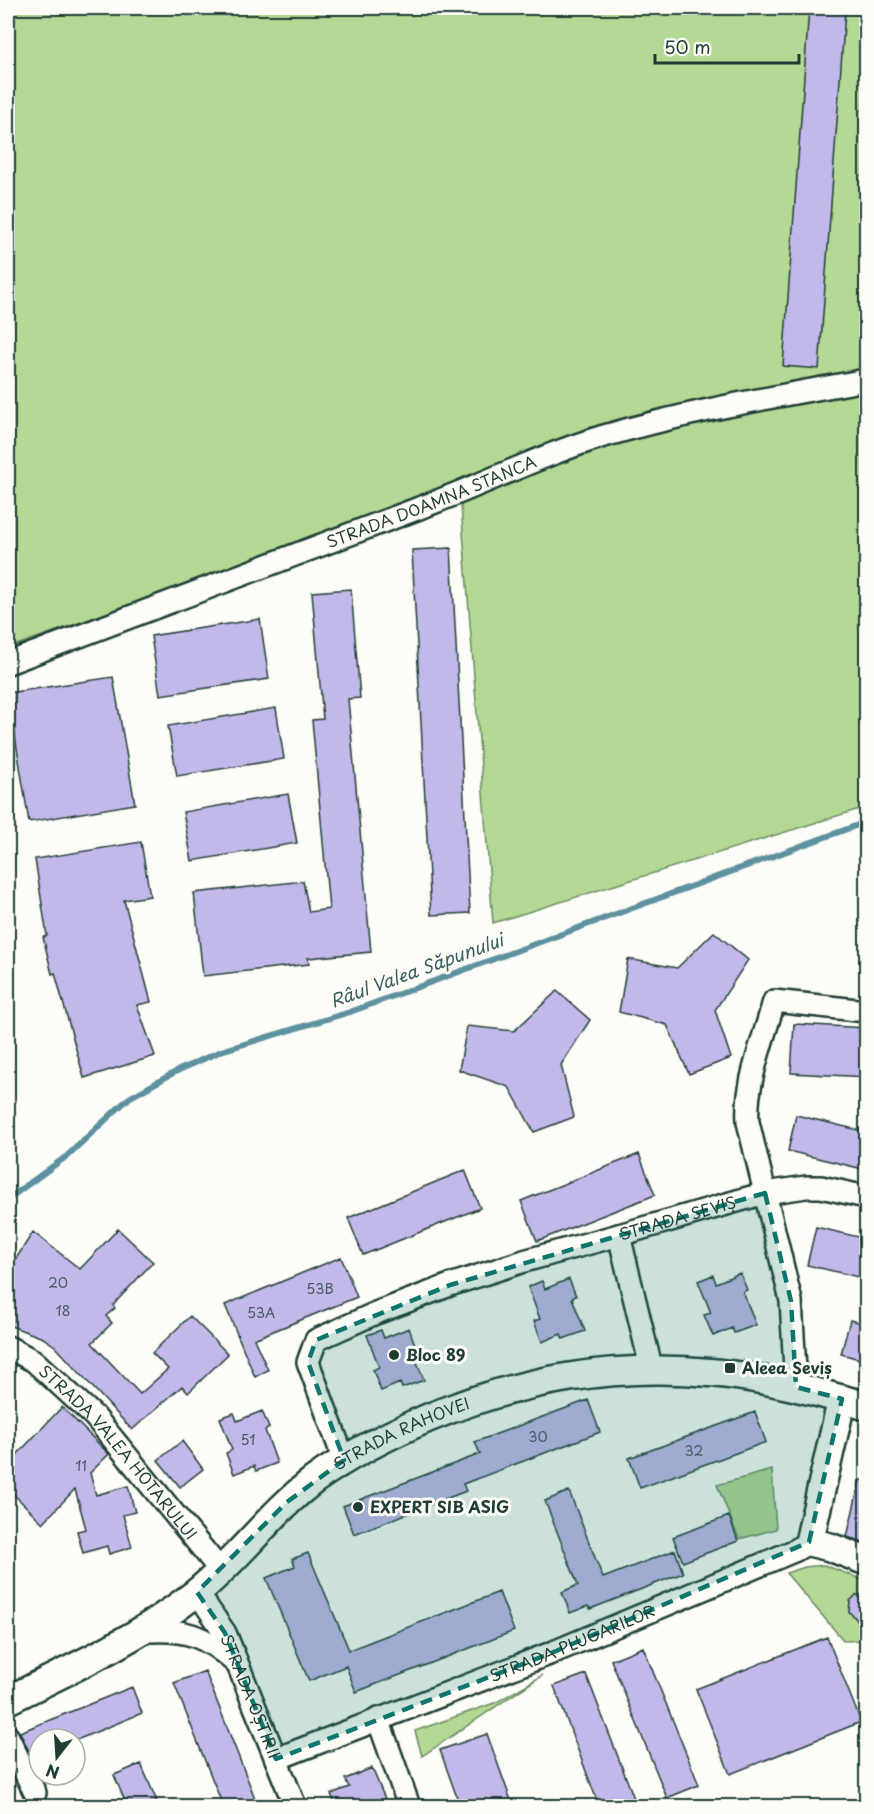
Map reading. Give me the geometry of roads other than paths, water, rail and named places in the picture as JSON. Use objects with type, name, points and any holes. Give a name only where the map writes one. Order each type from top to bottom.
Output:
[{"type":"street","name":"STRADA DOAMNA STANCA","points":[[8,663],[460,493],[566,448],[696,412],[867,380]]},
{"type":"street","points":[[796,1387],[791,1301],[748,1122],[747,1106],[750,1088],[774,1001],[867,1011]]},
{"type":"street","points":[[765,1193],[813,1187],[867,1197]]},
{"type":"street","name":"STRADA SEVIȘ","points":[[652,1371],[619,1235],[765,1193]]},
{"type":"street","points":[[344,1460],[308,1362],[316,1340],[376,1313],[450,1285],[524,1261],[619,1235]]},
{"type":"street","name":"STRADA VALEA HOTARULUI","points":[[8,1347],[34,1361],[95,1417],[220,1570]]},
{"type":"street","name":"STRADA RAHOVEI","points":[[8,1700],[84,1663],[197,1592],[287,1502],[344,1460],[398,1431],[493,1394],[535,1383],[581,1375],[652,1371],[717,1373],[796,1387],[854,1402]]},
{"type":"street","points":[[854,1402],[809,1542],[867,1561]]},
{"type":"street","name":"STRADA PLUGARILOR","points":[[276,1760],[549,1654],[796,1550],[809,1542]]},
{"type":"street","name":"STRADA OȘTIRII","points":[[197,1592],[225,1633],[295,1806]]},
{"type":"street","points":[[136,1632],[160,1629],[186,1633],[220,1648],[238,1665]]},
{"type":"street","points":[[378,1719],[409,1806]]},
{"type":"street","points":[[8,1737],[35,1793]]},
{"type":"waterway","name":"Râul Valea Săpunului","points":[[8,1199],[67,1156],[129,1098],[177,1071],[221,1051],[350,1012],[866,822]]},
{"type":"place","name":"Bloc 89","points":[[394,1355]]},
{"type":"place","name":"Aleea Seviș","points":[[730,1368]]},
{"type":"place","name":"EXPERT SIB ASIG","points":[[358,1507]]}]
